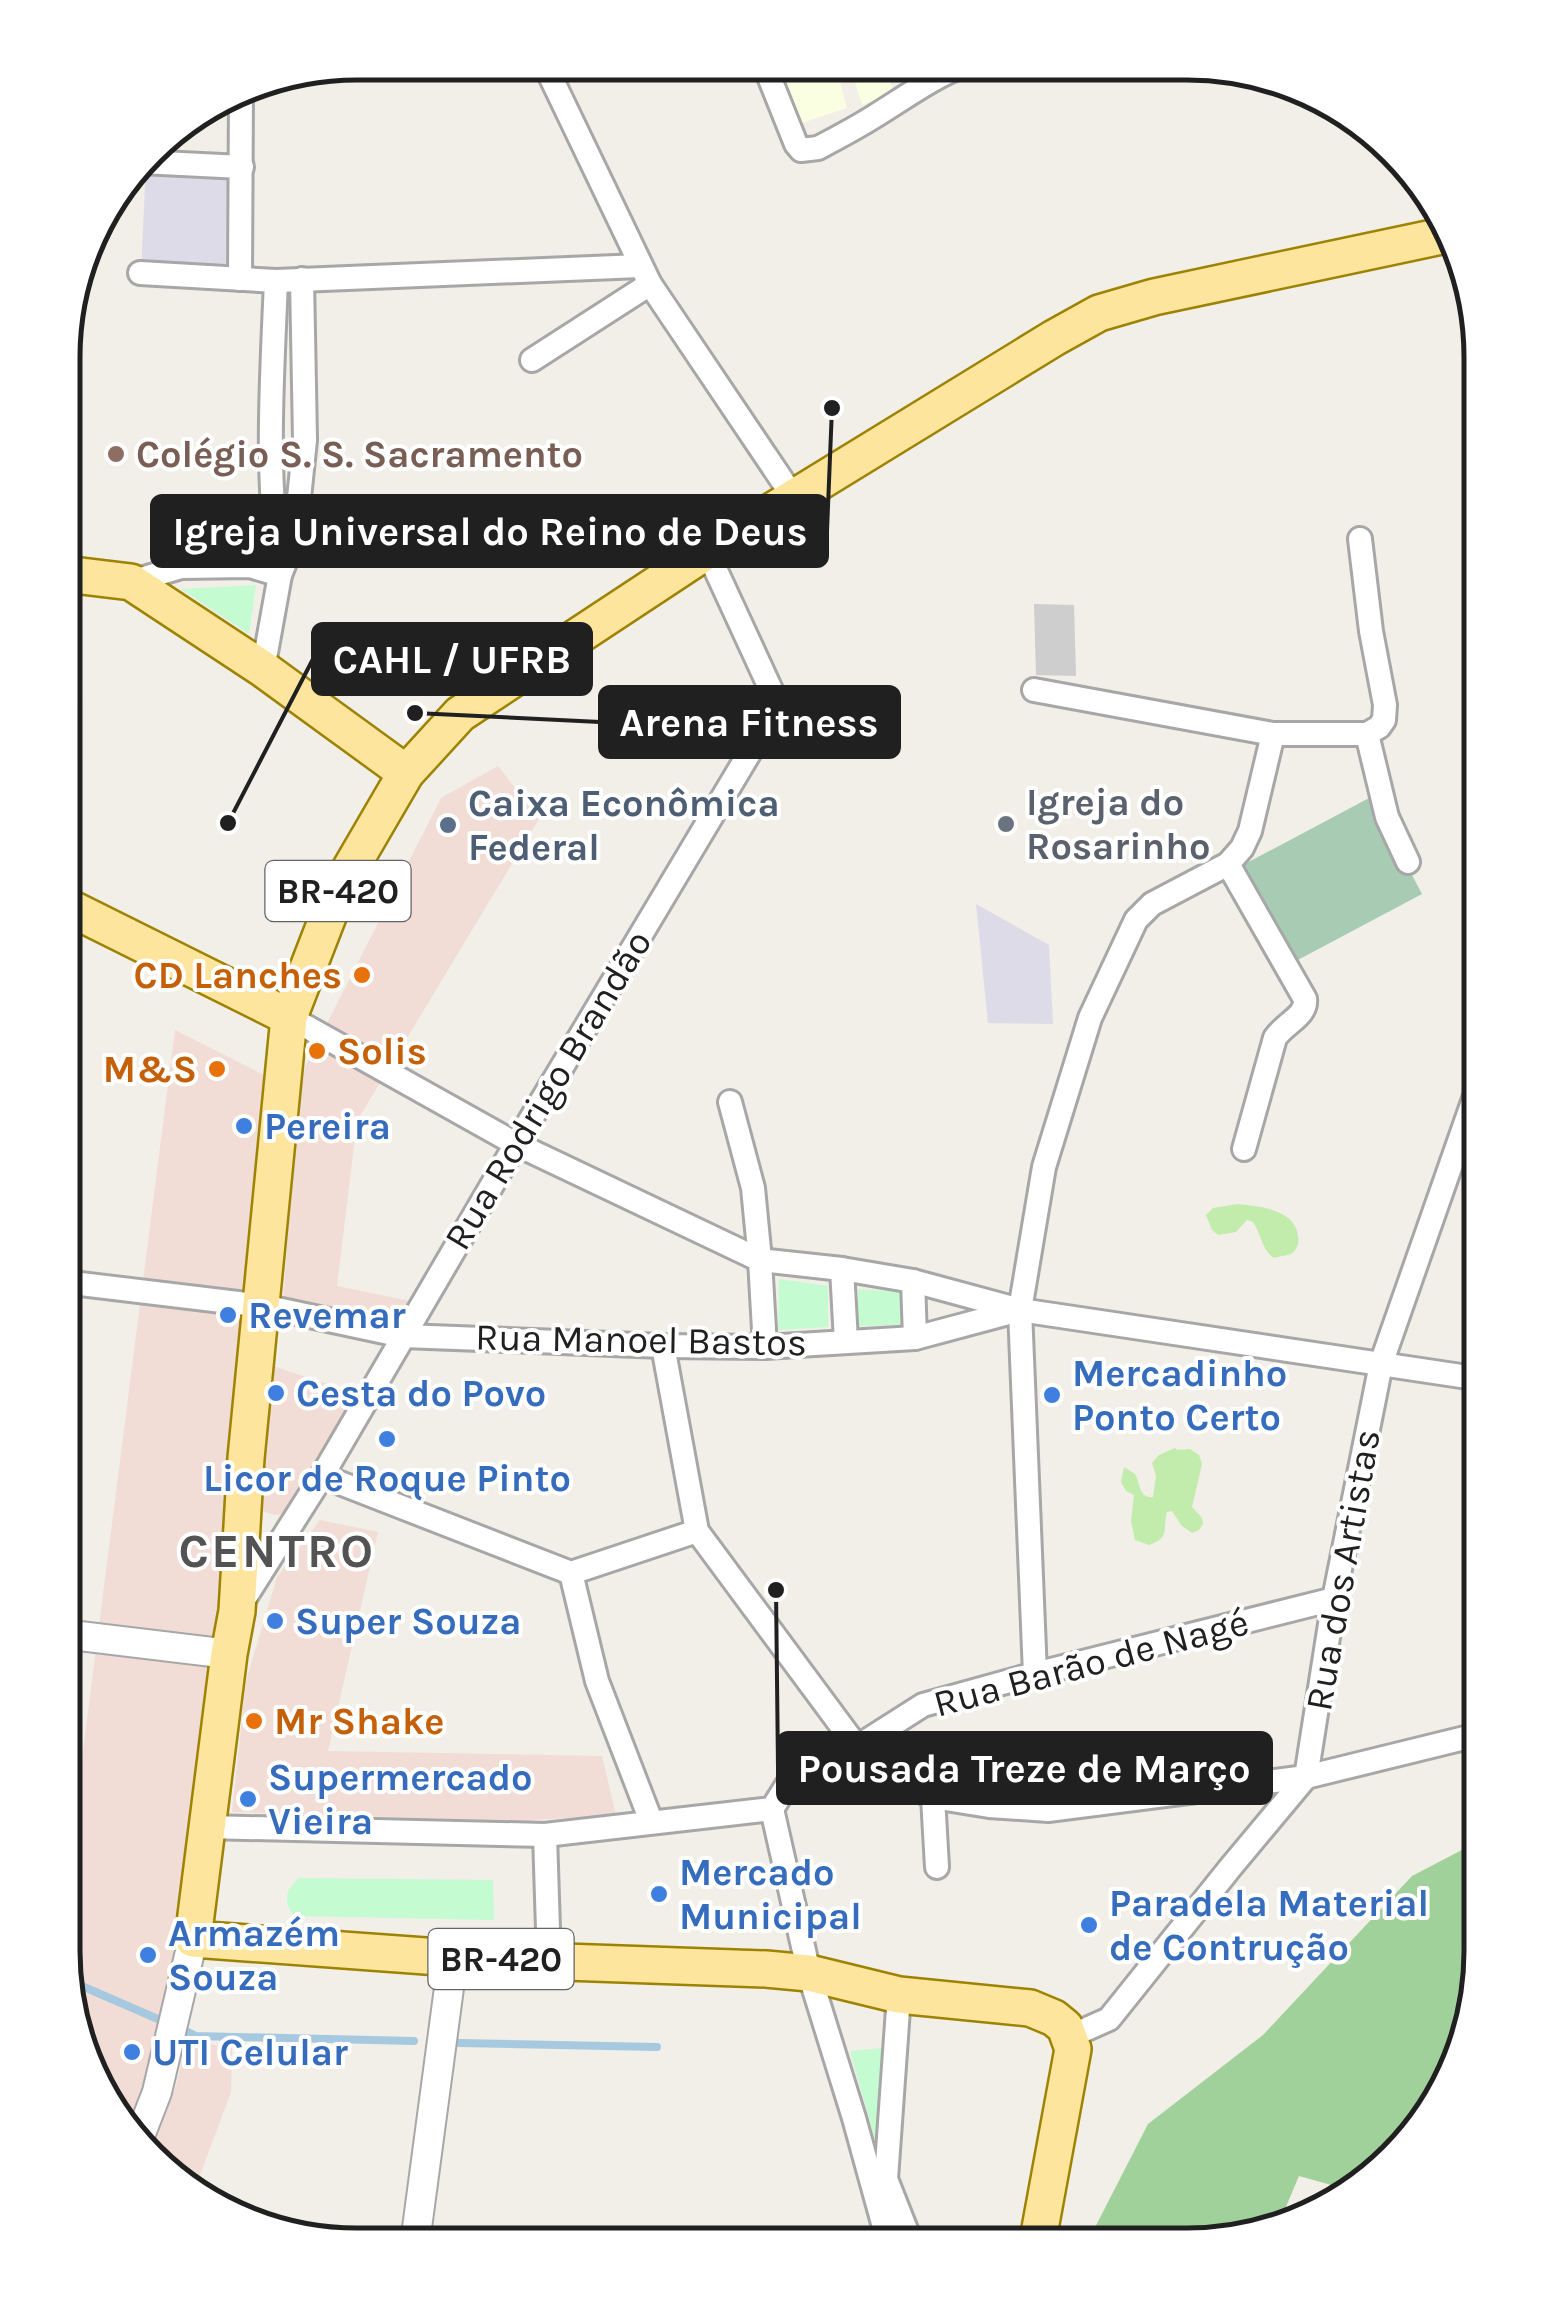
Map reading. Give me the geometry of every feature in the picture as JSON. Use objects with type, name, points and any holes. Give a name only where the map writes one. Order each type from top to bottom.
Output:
[{"type":"main road","points":[[80,576],[130,582],[263,669],[406,773],[460,714],[707,551],[1099,313],[1154,297],[1436,237]]},
{"type":"main road","name":"BR-420","points":[[406,773],[339,888],[288,1017],[246,1458],[237,1610],[193,1939],[453,1958],[809,1973],[899,1995],[1030,2008],[1054,2018],[1070,2036]]},
{"type":"main road","points":[[80,913],[288,1017]]},
{"type":"main road","points":[[1040,2228],[1073,2049],[1070,2036]]},
{"type":"street","points":[[552,80],[645,275],[794,498]]},
{"type":"street","points":[[770,80],[802,150],[818,148],[930,80]]},
{"type":"street","points":[[240,278],[241,106]]},
{"type":"street","points":[[160,163],[242,168]]},
{"type":"street","points":[[140,273],[276,281],[645,275]]},
{"type":"street","points":[[532,360],[645,275]]},
{"type":"street","points":[[263,669],[280,575],[294,537],[306,440],[302,279]]},
{"type":"street","points":[[276,281],[270,437],[274,536],[280,575]]},
{"type":"street","points":[[270,437],[306,440]]},
{"type":"street","points":[[1034,690],[1273,734],[1367,734],[1384,720],[1386,705],[1371,632],[1360,538]]},
{"type":"street","name":"Rua Rodrigo Brandão","points":[[237,1610],[322,1476],[778,705],[707,551]]},
{"type":"street","points":[[130,582],[182,567],[250,566],[280,575]]},
{"type":"street","points":[[1035,1674],[1020,1310],[1044,1168],[1090,1018],[1136,920],[1152,904],[1228,864],[1242,848],[1250,831],[1273,734]]},
{"type":"street","points":[[1367,734],[1387,816],[1408,862]]},
{"type":"street","points":[[1228,864],[1306,1006],[1282,1027],[1276,1038],[1244,1149]]},
{"type":"street","points":[[288,1017],[516,1144],[760,1260],[842,1268],[1020,1310],[1463,1376]]},
{"type":"street","points":[[730,1102],[753,1188],[765,1347]]},
{"type":"street","name":"Rua dos Artistas","points":[[1306,1777],[1334,1599],[1381,1364],[1464,1129]]},
{"type":"street","points":[[842,1268],[846,1341]]},
{"type":"street","points":[[914,1282],[915,1338]]},
{"type":"street","name":"Rua Manoel Bastos","points":[[80,1284],[263,1306],[402,1336],[664,1346],[765,1347],[915,1338],[1020,1310]]},
{"type":"street","points":[[664,1346],[697,1532],[857,1747],[891,1776],[933,1797],[1048,1810],[1306,1777],[1463,1738]]},
{"type":"street","points":[[322,1476],[571,1573],[697,1532]]},
{"type":"street","points":[[571,1573],[597,1682],[651,1821]]},
{"type":"street","name":"Rua Barão de Nagé","points":[[772,1809],[787,1784],[857,1747],[923,1705],[1334,1599]]},
{"type":"street","points":[[80,1636],[229,1654]]},
{"type":"street","points":[[1070,2036],[1110,2018],[1306,1777]]},
{"type":"street","points":[[933,1797],[937,1867]]},
{"type":"street","points":[[206,1827],[545,1835],[772,1809],[809,1973],[854,2118],[882,2228]]},
{"type":"street","points":[[545,1835],[549,1961]]},
{"type":"street","points":[[143,2127],[157,2092],[193,1939]]},
{"type":"street","points":[[418,2228],[453,1958]]},
{"type":"street","points":[[885,2228],[899,1995]]},
{"type":"street","points":[[886,2180],[905,2228]]},
{"type":"shaded area","points":[[784,80],[850,80],[840,83],[847,108],[799,124]]},
{"type":"shaded area","points":[[854,80],[890,80],[894,94],[862,105]]},
{"type":"shaded area","points":[[159,164],[242,167],[240,279],[141,273],[145,178],[149,174]]},
{"type":"shaded area","points":[[1034,604],[1074,605],[1076,676],[1036,675]]},
{"type":"shaded area","points":[[498,766],[539,819],[357,1121],[337,1286],[410,1301],[385,1318],[283,1300],[300,1077],[441,798]]},
{"type":"shaded area","points":[[1371,797],[1422,894],[1294,962],[1243,865]]},
{"type":"shaded area","points":[[976,904],[1049,945],[1053,1024],[988,1023]]},
{"type":"shaded area","points":[[175,1030],[264,1075],[225,1546],[177,1949],[145,2092],[135,2117],[101,2057],[85,2005],[80,1951],[80,1775]]},
{"type":"shaded area","points":[[267,1364],[354,1393],[293,1512],[275,1515],[243,1505]]},
{"type":"shaded area","points":[[320,1520],[378,1532],[328,1751],[602,1756],[616,1815],[519,1821],[232,1812],[246,1681],[277,1577]]},
{"type":"shaded area","points":[[187,2040],[232,2048],[231,2092],[199,2178],[156,2141]]},
{"type":"green space","points":[[256,585],[249,634],[181,589]]},
{"type":"green space","points":[[1238,1204],[1270,1209],[1287,1217],[1298,1235],[1295,1250],[1274,1258],[1253,1222],[1247,1220],[1236,1232],[1218,1235],[1212,1230],[1206,1215],[1213,1208]]},
{"type":"green space","points":[[779,1279],[828,1286],[828,1327],[778,1330]]},
{"type":"green space","points":[[858,1289],[903,1292],[905,1325],[858,1326]]},
{"type":"green space","points":[[1175,1448],[1190,1449],[1199,1455],[1202,1464],[1192,1507],[1203,1524],[1192,1533],[1172,1511],[1167,1512],[1163,1536],[1149,1545],[1135,1540],[1131,1521],[1134,1495],[1121,1482],[1124,1467],[1135,1474],[1142,1493],[1153,1497],[1156,1476],[1152,1463]]},
{"type":"green space","points":[[1463,1849],[1463,1969],[1459,2005],[1435,2074],[1395,2134],[1356,2171],[1334,2186],[1299,2176],[1285,2210],[1276,2213],[1241,2223],[1205,2227],[1095,2228],[1148,2124],[1263,2035],[1412,1876]]},
{"type":"green space","points":[[299,1878],[493,1880],[494,1920],[294,1916],[287,1896]]},
{"type":"green space","points":[[884,2048],[886,2179],[850,2051]]},
{"type":"waterway","points":[[83,1986],[167,2023]]},
{"type":"waterway","points":[[180,2028],[196,2036],[414,2041]]},
{"type":"waterway","points":[[459,2043],[657,2047]]},
{"type":"place","name":"Igreja Universal do Reino de Deus","points":[[832,408]]},
{"type":"place","name":"Colégio S. S. Sacramento","points":[[116,454]]},
{"type":"place","name":"Arena Fitness","points":[[415,713]]},
{"type":"place","name":"CAHL / UFRB","points":[[228,823]]},
{"type":"place","name":"Igreja do Rosarinho","points":[[1006,824]]},
{"type":"place","name":"Caixa Econômica Federal","points":[[448,825]]},
{"type":"place","name":"CD Lanches","points":[[362,975]]},
{"type":"place","name":"Solis","points":[[317,1051]]},
{"type":"place","name":"M&S","points":[[217,1069]]},
{"type":"place","name":"Pereira","points":[[244,1126]]},
{"type":"place","name":"Revemar","points":[[228,1315]]},
{"type":"place","name":"Cesta do Povo","points":[[276,1393]]},
{"type":"place","name":"Mercadinho Ponto Certo","points":[[1052,1395]]},
{"type":"place","name":"Licor de Roque Pinto","points":[[387,1439]]},
{"type":"place","name":"Pousada Treze de Março","points":[[776,1590]]},
{"type":"place","name":"Super Souza","points":[[275,1621]]},
{"type":"place","name":"Mr Shake","points":[[254,1721]]},
{"type":"place","name":"Supermercado Vieira","points":[[248,1799]]},
{"type":"place","name":"Mercado Municipal","points":[[659,1894]]},
{"type":"place","name":"Paradela Material de Contrução","points":[[1089,1925]]},
{"type":"place","name":"Armazém Souza","points":[[148,1955]]},
{"type":"place","name":"UTI Celular","points":[[132,2052]]},
{"type":"district","name":"CENTRO","points":[[277,1551]]}]
